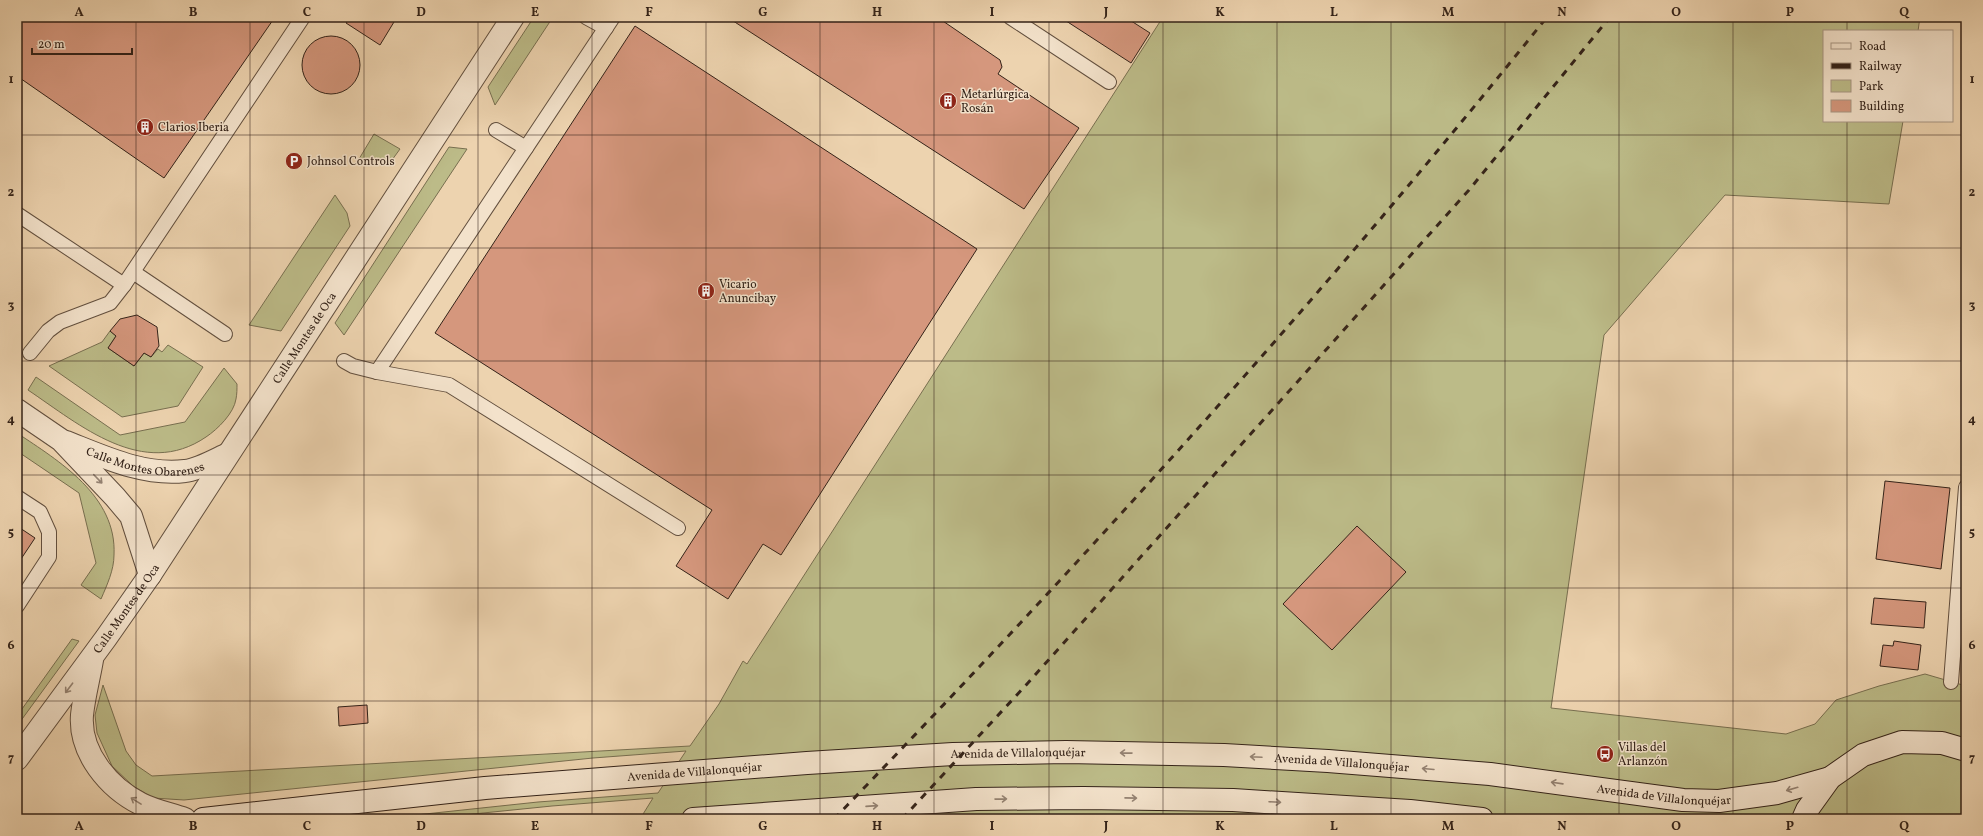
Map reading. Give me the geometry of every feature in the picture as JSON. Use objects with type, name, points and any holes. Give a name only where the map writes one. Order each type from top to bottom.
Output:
[{"type":"street","name":"Calle Montes de Oca","points":[[17,759],[150,575],[513,17]]},
{"type":"street","name":"Calle Montes Obarenes","points":[[17,410],[61,440],[131,516],[150,575]]},
{"type":"street","name":"Calle Montes Obarenes","points":[[61,440],[108,459],[154,472],[187,471],[228,454]]},
{"type":"street","name":"Calle Montes de Oca","points":[[92,657],[82,715],[85,741],[97,765],[112,783],[142,805],[185,819]]},
{"type":"street","points":[[1803,819],[1807,810],[1830,778],[1863,755],[1902,742],[1942,742],[1966,750]]},
{"type":"street","name":"Avenida de Villalonquéjar","points":[[204,819],[485,788],[807,763],[961,754],[1066,752],[1224,755],[1328,761],[1490,774],[1682,800],[1719,801],[1777,793],[1830,778]]},
{"type":"street","points":[[693,819],[976,800],[1083,798],[1233,800],[1410,811],[1482,819]]},
{"type":"lane","points":[[30,353],[48,331],[60,322],[110,303],[133,272],[303,17]]},
{"type":"lane","points":[[377,372],[610,22],[586,17]]},
{"type":"lane","points":[[1010,17],[1109,82]]},
{"type":"lane","points":[[496,130],[526,148]]},
{"type":"lane","points":[[17,214],[124,285]]},
{"type":"lane","points":[[133,272],[225,334]]},
{"type":"lane","points":[[344,361],[353,366],[377,372],[449,385],[678,528]]},
{"type":"lane","points":[[1950,682],[1966,487]]},
{"type":"lane","points":[[17,497],[40,512],[49,532],[49,557],[17,606]]},
{"type":"green space","points":[[534,17],[553,17],[495,105],[488,87]]},
{"type":"green space","points":[[1163,17],[1920,17],[1918,30],[1823,30],[1823,122],[1903,122],[1889,204],[1725,195],[1604,335],[1551,708],[1786,734],[1815,724],[1836,700],[1879,686],[1925,674],[1966,686],[1966,819],[640,819],[653,798],[552,806],[424,819],[378,819],[538,802],[658,793],[686,751],[593,758],[184,800],[153,798],[133,786],[112,766],[97,733],[95,715],[103,685],[126,751],[136,765],[152,776],[690,746],[719,704],[743,661],[747,664]]},
{"type":"green space","points":[[374,134],[400,149],[392,160],[359,159]]},
{"type":"green space","points":[[449,147],[467,149],[344,335],[335,323]]},
{"type":"green space","points":[[335,195],[347,213],[350,226],[281,331],[249,325]]},
{"type":"green space","points":[[110,331],[116,336],[108,348],[134,366],[144,353],[151,357],[158,349],[162,352],[168,345],[203,367],[178,406],[122,417],[49,366],[102,342]]},
{"type":"green space","points":[[224,368],[237,384],[235,404],[229,415],[206,437],[182,449],[159,453],[136,450],[113,443],[91,432],[28,390],[36,377],[120,435],[185,422]]},
{"type":"green space","points":[[17,433],[67,468],[96,498],[106,515],[112,534],[114,561],[110,577],[101,599],[81,585],[96,563],[79,493],[17,451]]},
{"type":"green space","points":[[72,639],[79,641],[17,726],[17,716]]},
{"type":"building","name":"Clarios Iberia","points":[[17,17],[275,17],[164,178],[17,76]]},
{"type":"building","points":[[350,17],[397,17],[380,45],[346,23]]},
{"type":"building","name":"Metarlúrgica Rosán","points":[[727,17],[937,17],[1000,60],[1002,67],[998,74],[1079,128],[1024,209]]},
{"type":"building","points":[[1060,17],[1125,17],[1150,33],[1131,63]]},
{"type":"building","name":"Vicario Anuncibay","points":[[635,26],[977,249],[781,555],[763,544],[728,599],[676,566],[712,510],[435,333]]},
{"type":"building","points":[[331,36],[342,38],[355,49],[358,54],[360,65],[358,76],[347,89],[342,92],[331,94],[320,92],[307,81],[304,76],[302,65],[304,54],[315,41],[320,38]]},
{"type":"building","points":[[137,315],[157,327],[159,346],[151,357],[144,353],[134,366],[108,348],[116,336],[110,331],[120,319]]},
{"type":"building","points":[[1885,481],[1950,488],[1941,569],[1876,559]]},
{"type":"building","points":[[17,526],[35,538],[17,565]]},
{"type":"building","points":[[1357,526],[1406,572],[1332,650],[1283,604]]},
{"type":"building","points":[[1874,598],[1926,602],[1924,628],[1871,624]]},
{"type":"building","points":[[1894,641],[1921,645],[1918,670],[1880,666],[1883,645],[1893,646]]},
{"type":"building","points":[[367,705],[368,723],[339,726],[338,707]]},
{"type":"railway","points":[[834,819],[1110,526],[1289,326],[1376,224],[1547,17]]},
{"type":"railway","points":[[902,819],[1027,684],[1469,190],[1610,17]]},
{"type":"place","name":"Metarlúrgica Rosán","points":[[948,101]]},
{"type":"place","name":"Clarios Iberia","points":[[145,127]]},
{"type":"place","name":"Johnsol Controls","points":[[294,161]]},
{"type":"place","name":"Vicario Anuncibay","points":[[706,291]]},
{"type":"place","name":"Villas del Arlanzón","points":[[1605,754]]}]
